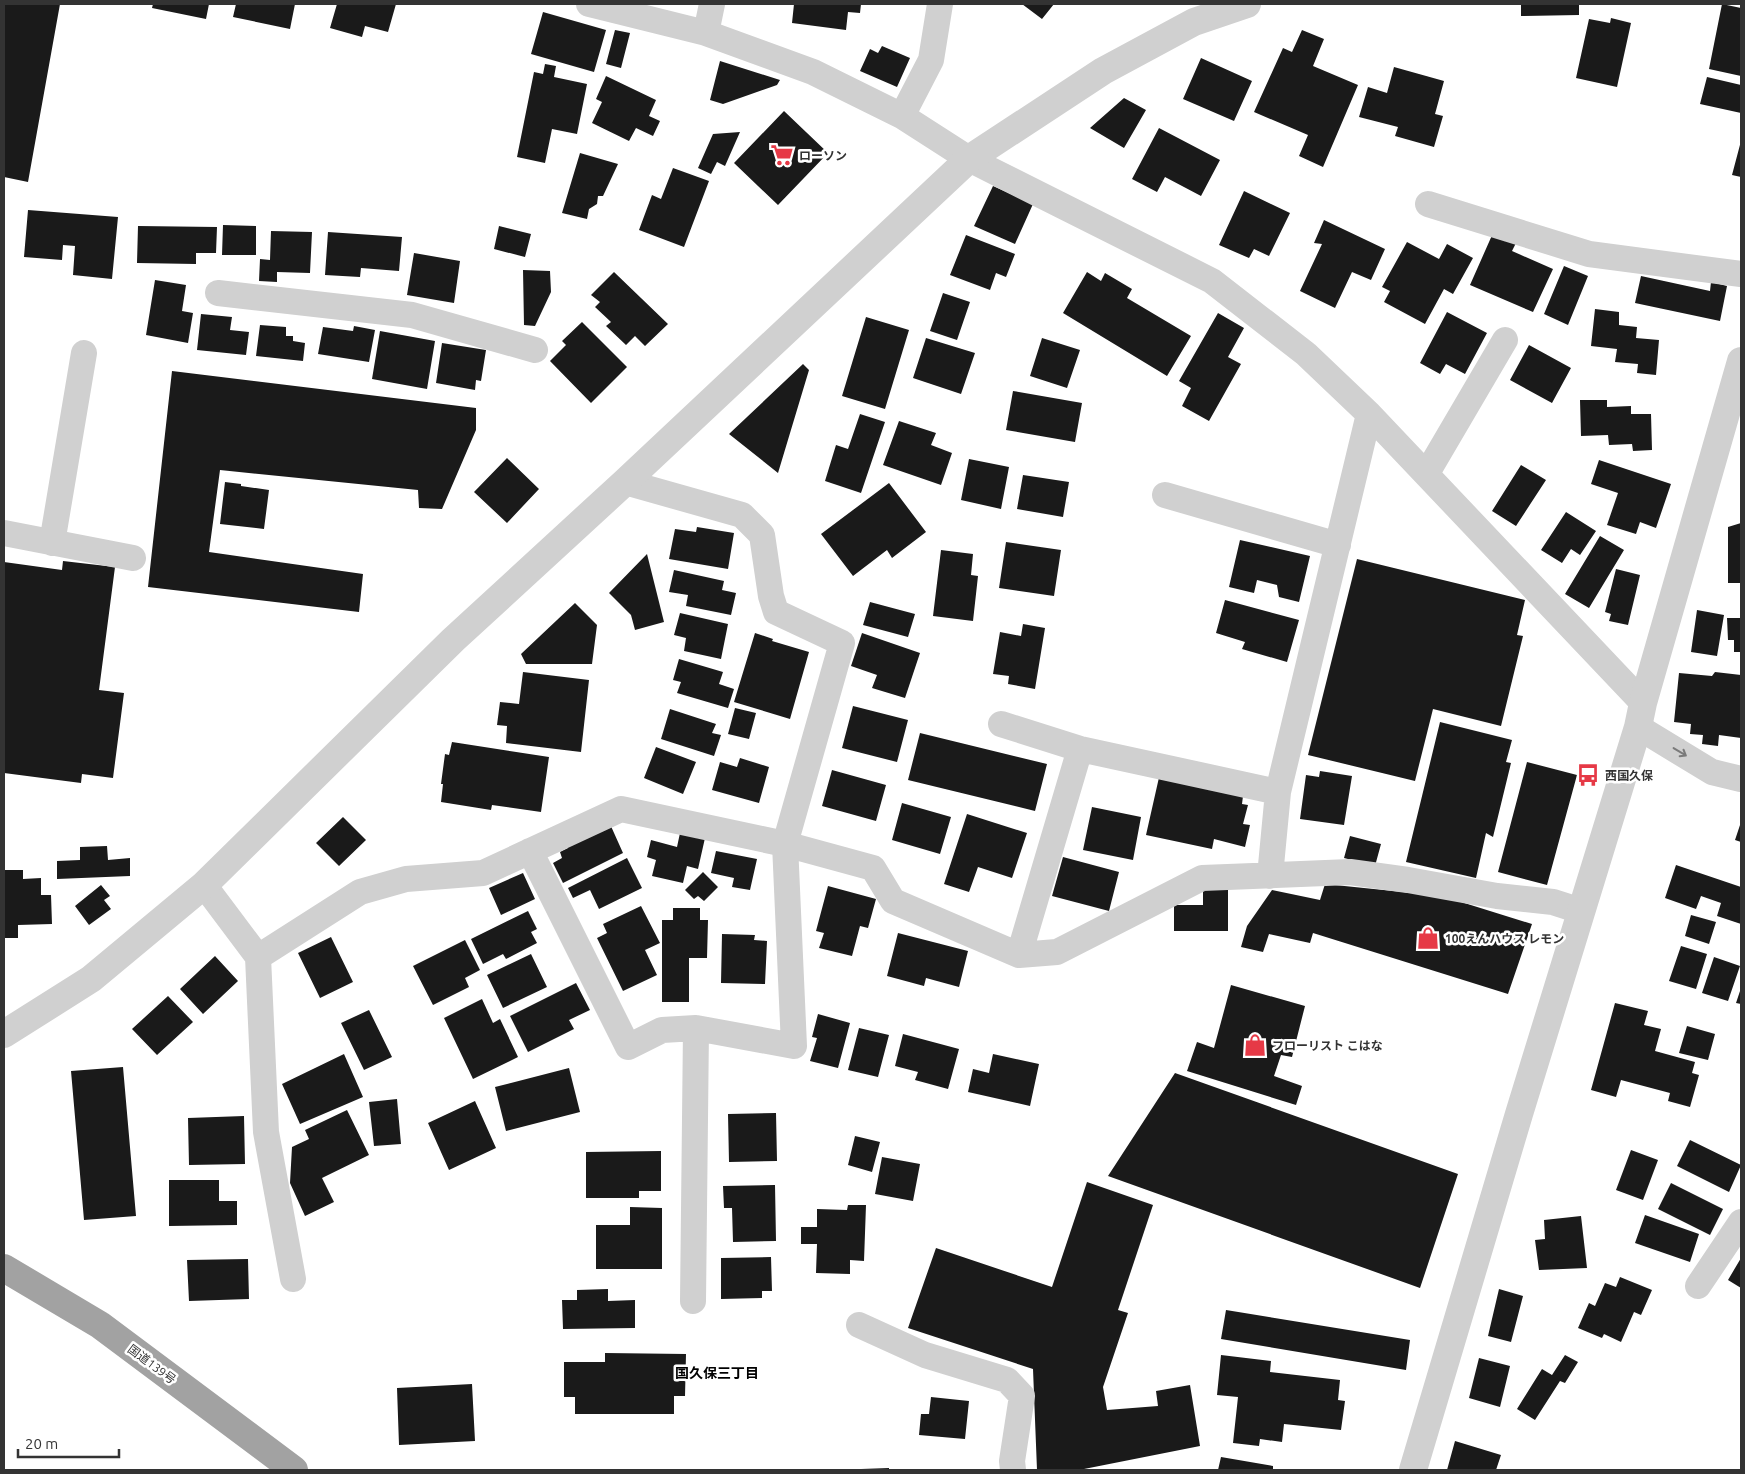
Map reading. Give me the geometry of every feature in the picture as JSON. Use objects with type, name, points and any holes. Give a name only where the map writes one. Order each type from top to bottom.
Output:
[{"type":"highway","name":"国道139号","points":[[4,1268],[100,1325],[294,1470]]},
{"type":"street","points":[[589,4],[706,34],[813,72],[902,116],[969,159],[1212,281],[1306,354],[1369,414],[1427,474],[1641,715],[1712,772],[1741,779]]},
{"type":"street","points":[[706,34],[712,4]]},
{"type":"street","points":[[902,116],[932,60],[940,4]]},
{"type":"street","points":[[4,1034],[91,979],[204,885],[452,640],[625,482],[969,159],[1103,71],[1194,22],[1247,4]]},
{"type":"street","points":[[1428,204],[1590,254],[1741,274]]},
{"type":"street","points":[[218,292],[412,315],[535,350]]},
{"type":"street","points":[[1427,474],[1505,340]]},
{"type":"street","points":[[52,543],[84,353]]},
{"type":"street","points":[[1414,1470],[1641,715],[1741,361]]},
{"type":"street","points":[[1270,876],[1278,792],[1369,414]]},
{"type":"street","points":[[530,851],[628,1047],[662,1030],[696,1028],[794,1046],[785,844],[842,643],[776,612],[771,596],[762,535],[742,515],[625,482]]},
{"type":"street","points":[[1165,495],[1338,545]]},
{"type":"street","points":[[4,533],[133,558]]},
{"type":"street","points":[[1001,724],[1080,749],[1278,792]]},
{"type":"street","points":[[1019,955],[1080,749]]},
{"type":"street","points":[[258,957],[360,892],[406,879],[484,873],[621,809],[785,844],[873,868],[893,901],[1019,955],[1056,952],[1202,878],[1350,872],[1497,896],[1553,902],[1581,911]]},
{"type":"street","points":[[204,885],[258,957],[266,1132],[293,1279]]},
{"type":"street","points":[[693,1301],[696,1028]]},
{"type":"street","points":[[1698,1286],[1741,1222]]},
{"type":"street","points":[[859,1325],[926,1355],[1007,1380],[1022,1396],[1012,1461],[1013,1470]]},
{"type":"building","points":[[4,4],[60,4],[28,182],[4,177]]},
{"type":"building","points":[[153,4],[209,4],[206,19],[152,8]]},
{"type":"building","points":[[236,4],[295,4],[290,29],[233,17]]},
{"type":"building","points":[[337,4],[396,4],[388,32],[365,26],[362,37],[330,28]]},
{"type":"building","points":[[794,4],[861,4],[860,13],[848,12],[846,30],[792,23]]},
{"type":"building","points":[[1022,4],[1054,4],[1042,19]]},
{"type":"building","points":[[1521,4],[1579,4],[1579,15],[1521,16]]},
{"type":"building","points":[[1722,4],[1741,8],[1741,76],[1709,69]]},
{"type":"building","points":[[543,12],[606,30],[594,72],[531,54]]},
{"type":"building","points":[[1611,18],[1631,23],[1617,87],[1576,78],[1589,19],[1610,23]]},
{"type":"building","points":[[615,30],[630,33],[621,68],[606,64]]},
{"type":"building","points":[[1302,30],[1324,39],[1313,66],[1358,85],[1323,167],[1299,156],[1308,135],[1254,112],[1283,48],[1292,52]]},
{"type":"building","points":[[882,46],[910,58],[897,87],[860,71],[870,49],[878,53]]},
{"type":"building","points":[[1201,58],[1252,81],[1234,121],[1183,99]]},
{"type":"building","points":[[720,61],[780,80],[777,85],[723,104],[710,100]]},
{"type":"building","points":[[545,64],[556,66],[554,77],[587,84],[577,134],[552,129],[545,163],[517,157],[534,72],[543,74]]},
{"type":"building","points":[[1394,67],[1444,81],[1435,114],[1443,116],[1434,147],[1395,136],[1398,127],[1359,117],[1368,87],[1387,93]]},
{"type":"building","points":[[606,76],[656,100],[649,116],[660,121],[653,136],[636,128],[629,141],[592,123],[602,102],[596,99]]},
{"type":"building","points":[[1707,77],[1741,85],[1741,113],[1700,104]]},
{"type":"building","points":[[1124,98],[1146,110],[1124,148],[1090,128]]},
{"type":"building","points":[[784,111],[828,153],[778,205],[734,163]]},
{"type":"building","points":[[1159,128],[1220,160],[1201,196],[1165,177],[1157,192],[1132,179]]},
{"type":"building","points":[[740,132],[725,166],[717,162],[711,174],[698,168],[713,134]]},
{"type":"building","points":[[1741,141],[1741,177],[1732,175]]},
{"type":"building","points":[[580,153],[618,164],[603,196],[598,196],[597,204],[589,209],[587,219],[562,213]]},
{"type":"building","points":[[673,168],[709,181],[684,247],[639,230],[652,195],[661,199]]},
{"type":"building","points":[[993,186],[1033,204],[1015,244],[974,226]]},
{"type":"building","points":[[1244,191],[1290,213],[1269,256],[1254,249],[1249,258],[1219,245]]},
{"type":"building","points":[[28,210],[118,217],[112,279],[73,275],[75,246],[63,245],[62,260],[24,257]]},
{"type":"building","points":[[1324,220],[1385,249],[1371,280],[1352,272],[1335,308],[1300,291],[1322,244],[1314,243]]},
{"type":"building","points":[[223,225],[256,226],[256,255],[222,255]]},
{"type":"building","points":[[138,226],[217,227],[216,253],[196,253],[196,264],[137,263]]},
{"type":"building","points":[[499,226],[531,234],[525,257],[494,249]]},
{"type":"building","points":[[271,231],[312,232],[310,273],[277,272],[277,282],[259,281],[260,259],[270,260]]},
{"type":"building","points":[[328,232],[402,237],[399,271],[361,268],[360,277],[325,275]]},
{"type":"building","points":[[1493,233],[1516,243],[1512,251],[1553,269],[1533,312],[1470,285]]},
{"type":"building","points":[[966,235],[1015,254],[1006,277],[996,273],[990,290],[950,275]]},
{"type":"building","points":[[1407,242],[1439,259],[1447,244],[1473,258],[1453,294],[1444,289],[1425,324],[1384,302],[1390,291],[1382,287]]},
{"type":"building","points":[[414,253],[460,261],[454,303],[407,295]]},
{"type":"building","points":[[1564,266],[1588,276],[1568,325],[1544,314]]},
{"type":"building","points":[[523,270],[550,271],[551,292],[535,326],[524,325]]},
{"type":"building","points":[[614,272],[668,324],[645,346],[635,336],[626,345],[606,326],[611,322],[595,307],[600,302],[591,295]]},
{"type":"building","points":[[1087,272],[1101,281],[1105,273],[1132,289],[1127,298],[1191,336],[1167,376],[1063,313]]},
{"type":"building","points":[[1641,276],[1710,291],[1711,282],[1727,286],[1720,321],[1635,303]]},
{"type":"building","points":[[155,280],[186,285],[182,311],[193,313],[188,343],[146,335]]},
{"type":"building","points":[[943,293],[970,302],[957,340],[930,331]]},
{"type":"building","points":[[1595,309],[1619,312],[1619,325],[1637,327],[1636,338],[1659,340],[1656,375],[1637,373],[1638,364],[1615,362],[1617,349],[1591,346]]},
{"type":"building","points":[[1447,312],[1487,333],[1465,374],[1446,364],[1440,374],[1420,363]]},
{"type":"building","points":[[1218,313],[1244,328],[1228,357],[1241,364],[1209,421],[1182,406],[1191,388],[1179,381]]},
{"type":"building","points":[[201,314],[232,317],[230,330],[249,332],[246,355],[197,350]]},
{"type":"building","points":[[866,317],[909,330],[885,409],[842,396]]},
{"type":"building","points":[[582,322],[627,367],[591,403],[550,361],[566,345],[562,341]]},
{"type":"building","points":[[260,325],[286,327],[286,336],[293,336],[293,341],[305,343],[303,361],[256,356]]},
{"type":"building","points":[[354,326],[375,330],[369,362],[318,354],[323,327],[353,331]]},
{"type":"building","points":[[380,331],[435,341],[427,389],[372,379]]},
{"type":"building","points":[[926,338],[975,353],[961,394],[913,378]]},
{"type":"building","points":[[1042,338],[1080,350],[1067,388],[1030,376]]},
{"type":"building","points":[[442,343],[486,350],[481,381],[476,380],[475,390],[436,383]]},
{"type":"building","points":[[1529,345],[1571,368],[1552,403],[1510,380]]},
{"type":"building","points":[[803,364],[809,370],[778,473],[729,434]]},
{"type":"building","points":[[172,371],[476,408],[476,430],[442,509],[419,508],[418,490],[220,470],[209,552],[363,574],[359,612],[148,587]]},
{"type":"building","points":[[1013,391],[1082,403],[1075,442],[1006,430]]},
{"type":"building","points":[[1580,400],[1607,400],[1607,407],[1631,406],[1631,414],[1651,414],[1652,450],[1633,451],[1632,444],[1609,445],[1608,435],[1581,436]]},
{"type":"building","points":[[860,414],[885,422],[861,493],[825,481],[836,445],[848,449]]},
{"type":"building","points":[[899,421],[936,433],[931,445],[952,453],[941,485],[883,465]]},
{"type":"building","points":[[507,458],[539,489],[507,523],[474,492]]},
{"type":"building","points":[[969,459],[1009,467],[1001,509],[961,500]]},
{"type":"building","points":[[1599,460],[1671,484],[1656,528],[1640,522],[1636,534],[1607,525],[1618,493],[1591,484]]},
{"type":"building","points":[[1521,465],[1546,480],[1516,526],[1492,511]]},
{"type":"building","points":[[1023,475],[1069,482],[1063,517],[1017,509]]},
{"type":"building","points":[[225,482],[269,490],[264,529],[220,524]]},
{"type":"building","points":[[889,483],[926,532],[892,558],[887,550],[853,576],[821,534]]},
{"type":"building","points":[[1566,512],[1596,531],[1580,555],[1571,549],[1562,563],[1541,550]]},
{"type":"building","points":[[1741,523],[1741,583],[1728,583],[1728,527]]},
{"type":"building","points":[[697,527],[734,533],[728,569],[669,559],[675,529],[696,532]]},
{"type":"building","points":[[1600,536],[1624,550],[1589,608],[1565,594]]},
{"type":"building","points":[[1240,540],[1310,556],[1299,602],[1279,597],[1277,585],[1257,580],[1254,593],[1229,587]]},
{"type":"building","points":[[1006,542],[1061,550],[1054,596],[999,588]]},
{"type":"building","points":[[941,550],[973,554],[971,575],[978,576],[973,621],[933,616]]},
{"type":"building","points":[[647,554],[664,622],[635,630],[631,615],[609,593]]},
{"type":"building","points":[[1357,559],[1525,600],[1517,635],[1523,636],[1501,726],[1433,709],[1415,781],[1308,755]]},
{"type":"building","points":[[63,561],[115,567],[99,690],[124,693],[113,778],[82,774],[81,783],[4,773],[4,562],[62,570]]},
{"type":"building","points":[[1616,569],[1640,575],[1628,625],[1609,621],[1611,614],[1605,612]]},
{"type":"building","points":[[674,570],[724,581],[722,590],[736,593],[731,615],[686,606],[688,595],[669,592]]},
{"type":"building","points":[[1225,600],[1299,620],[1287,662],[1242,649],[1245,642],[1216,633]]},
{"type":"building","points":[[870,602],[915,614],[908,637],[863,625]]},
{"type":"building","points":[[575,603],[597,625],[592,664],[526,664],[521,654]]},
{"type":"building","points":[[1697,610],[1724,615],[1717,656],[1691,652]]},
{"type":"building","points":[[680,613],[728,624],[721,659],[684,651],[686,638],[674,635]]},
{"type":"building","points":[[1727,618],[1741,618],[1741,652],[1734,652],[1734,640],[1728,640]]},
{"type":"building","points":[[1023,624],[1045,628],[1035,689],[1008,684],[1009,676],[993,674],[1000,632],[1021,636]]},
{"type":"building","points":[[755,633],[773,639],[772,641],[809,652],[790,719],[734,702]]},
{"type":"building","points":[[862,633],[920,653],[905,698],[872,688],[877,675],[851,666]]},
{"type":"building","points":[[679,659],[723,672],[719,684],[734,689],[728,708],[677,693],[681,682],[673,680]]},
{"type":"building","points":[[523,672],[589,680],[581,752],[506,743],[507,726],[497,725],[500,702],[519,704]]},
{"type":"building","points":[[1715,672],[1741,675],[1741,738],[1719,735],[1718,746],[1702,744],[1703,735],[1690,734],[1691,724],[1674,722],[1679,673],[1712,676]]},
{"type":"building","points":[[853,706],[908,720],[897,762],[842,748]]},
{"type":"building","points":[[735,708],[756,713],[749,739],[728,734]]},
{"type":"building","points":[[670,709],[716,724],[712,733],[721,735],[714,756],[661,739]]},
{"type":"building","points":[[1440,722],[1512,740],[1506,762],[1511,763],[1493,837],[1486,833],[1476,878],[1406,862]]},
{"type":"building","points":[[920,733],[1047,764],[1035,811],[908,780]]},
{"type":"building","points":[[452,742],[549,757],[541,812],[492,805],[491,810],[441,802],[445,754],[449,755]]},
{"type":"building","points":[[656,747],[696,762],[683,794],[644,778]]},
{"type":"building","points":[[740,758],[769,767],[759,803],[712,790],[720,762],[737,767]]},
{"type":"building","points":[[1527,762],[1577,775],[1547,885],[1498,872]]},
{"type":"building","points":[[832,770],[886,785],[876,821],[822,806]]},
{"type":"building","points":[[1320,771],[1352,776],[1344,825],[1300,819],[1306,775],[1319,777]]},
{"type":"building","points":[[1160,773],[1243,796],[1242,804],[1248,805],[1243,824],[1250,825],[1245,847],[1214,839],[1212,849],[1146,835]]},
{"type":"building","points":[[902,803],[951,817],[940,854],[892,840]]},
{"type":"building","points":[[1092,807],[1141,817],[1133,860],[1083,850]]},
{"type":"building","points":[[967,814],[1027,833],[1012,878],[978,867],[969,892],[944,884]]},
{"type":"building","points":[[343,817],[366,840],[339,866],[316,843]]},
{"type":"building","points":[[1741,822],[1741,842],[1735,840]]},
{"type":"building","points":[[610,824],[623,853],[563,883],[553,863],[562,858],[560,852],[568,848],[566,843]]},
{"type":"building","points":[[680,833],[705,838],[698,869],[687,866],[683,883],[652,876],[656,860],[647,857],[651,840],[677,847]]},
{"type":"building","points":[[1350,836],[1381,844],[1375,866],[1344,858]]},
{"type":"building","points":[[107,846],[108,860],[130,858],[130,876],[57,879],[57,861],[80,860],[80,847]]},
{"type":"building","points":[[716,851],[757,859],[750,890],[732,887],[734,878],[711,873]]},
{"type":"building","points":[[1063,857],[1119,872],[1109,911],[1052,896]]},
{"type":"building","points":[[627,858],[642,888],[599,909],[590,890],[573,898],[568,888]]},
{"type":"building","points":[[1676,865],[1741,887],[1741,924],[1717,916],[1721,903],[1701,896],[1696,909],[1665,898]]},
{"type":"building","points":[[4,870],[23,870],[23,879],[41,878],[41,895],[51,895],[52,924],[18,925],[18,938],[4,938]]},
{"type":"building","points":[[703,872],[718,887],[704,901],[698,896],[694,899],[685,890]]},
{"type":"building","points":[[523,873],[535,899],[501,915],[489,888]]},
{"type":"building","name":"100えんハウス レモン","points":[[1325,884],[1442,896],[1532,924],[1508,994],[1313,933],[1310,943],[1269,934],[1263,952],[1241,947],[1247,926],[1272,890],[1320,900]]},
{"type":"building","points":[[101,885],[110,896],[104,900],[111,909],[89,925],[75,906]]},
{"type":"building","points":[[828,886],[876,899],[868,928],[860,926],[852,956],[819,948],[824,933],[816,931]]},
{"type":"building","points":[[1203,889],[1228,889],[1228,931],[1174,931],[1174,905],[1203,905]]},
{"type":"building","points":[[641,906],[660,943],[645,950],[657,975],[623,991],[597,938],[607,933],[603,924]]},
{"type":"building","points":[[673,908],[700,908],[700,920],[708,920],[707,958],[689,958],[689,1002],[662,1002],[662,920],[673,920]]},
{"type":"building","points":[[528,911],[537,929],[531,932],[537,943],[506,959],[503,954],[483,964],[471,939]]},
{"type":"building","points":[[1691,915],[1716,922],[1709,944],[1685,936]]},
{"type":"building","points":[[898,933],[968,951],[959,987],[926,978],[924,986],[887,976]]},
{"type":"building","points":[[722,934],[755,935],[754,940],[767,941],[765,984],[721,983]]},
{"type":"building","points":[[331,937],[353,982],[320,998],[298,953]]},
{"type":"building","points":[[465,940],[480,970],[465,978],[469,987],[433,1005],[413,966]]},
{"type":"building","points":[[1681,946],[1707,954],[1696,989],[1669,981]]},
{"type":"building","points":[[531,954],[547,987],[503,1008],[487,975]]},
{"type":"building","points":[[215,956],[238,981],[203,1014],[180,989]]},
{"type":"building","points":[[1714,957],[1740,966],[1728,1001],[1702,993]]},
{"type":"building","points":[[576,983],[590,1010],[569,1020],[574,1029],[528,1052],[510,1016]]},
{"type":"building","name":"フローリスト こはな","points":[[1231,985],[1305,1006],[1292,1057],[1281,1055],[1274,1076],[1302,1086],[1296,1105],[1187,1071],[1197,1042],[1214,1048]]},
{"type":"building","points":[[1741,988],[1741,1004],[1736,1003]]},
{"type":"building","points":[[168,996],[193,1022],[157,1055],[132,1029]]},
{"type":"building","points":[[482,999],[493,1023],[500,1019],[518,1057],[473,1079],[444,1018]]},
{"type":"building","points":[[1615,1003],[1648,1011],[1644,1025],[1661,1029],[1655,1051],[1695,1062],[1692,1073],[1699,1075],[1690,1107],[1668,1101],[1670,1093],[1621,1080],[1616,1097],[1591,1090]]},
{"type":"building","points":[[369,1010],[392,1057],[364,1070],[341,1023]]},
{"type":"building","points":[[818,1014],[850,1023],[838,1068],[810,1061],[817,1038],[812,1037]]},
{"type":"building","points":[[1687,1026],[1715,1034],[1708,1060],[1679,1053]]},
{"type":"building","points":[[859,1028],[889,1035],[878,1077],[848,1070]]},
{"type":"building","points":[[903,1034],[959,1049],[948,1089],[915,1080],[918,1072],[895,1066]]},
{"type":"building","points":[[344,1054],[363,1097],[300,1124],[282,1084]]},
{"type":"building","points":[[993,1054],[1039,1064],[1030,1106],[968,1092],[973,1069],[989,1073]]},
{"type":"building","points":[[123,1067],[136,1216],[84,1220],[71,1071]]},
{"type":"building","points":[[569,1068],[580,1112],[506,1131],[495,1087]]},
{"type":"building","points":[[1175,1073],[1458,1174],[1420,1288],[1108,1176]]},
{"type":"building","points":[[397,1099],[401,1144],[374,1146],[369,1102]]},
{"type":"building","points":[[475,1101],[496,1148],[449,1170],[428,1123]]},
{"type":"building","points":[[347,1110],[369,1155],[322,1178],[334,1202],[305,1216],[290,1183],[292,1147],[309,1139],[305,1130]]},
{"type":"building","points":[[776,1113],[777,1161],[729,1162],[728,1114]]},
{"type":"building","points":[[244,1116],[245,1164],[189,1165],[188,1118]]},
{"type":"building","points":[[855,1136],[880,1142],[872,1172],[848,1165]]},
{"type":"building","points":[[1690,1140],[1741,1165],[1729,1192],[1677,1166]]},
{"type":"building","points":[[1631,1150],[1658,1160],[1643,1200],[1616,1190]]},
{"type":"building","points":[[661,1151],[661,1191],[639,1191],[639,1198],[586,1198],[586,1152]]},
{"type":"building","points":[[882,1157],[920,1164],[913,1201],[875,1194]]},
{"type":"building","points":[[169,1180],[219,1180],[219,1201],[237,1201],[237,1225],[169,1226]]},
{"type":"building","points":[[1087,1182],[1153,1205],[1118,1310],[1128,1313],[1103,1387],[1107,1410],[1158,1406],[1156,1391],[1190,1385],[1200,1446],[1079,1470],[1037,1470],[1033,1369],[908,1328],[936,1248],[1052,1287]]},
{"type":"building","points":[[1671,1183],[1723,1209],[1710,1235],[1658,1209]]},
{"type":"building","points":[[775,1185],[776,1241],[733,1242],[732,1208],[724,1208],[723,1186]]},
{"type":"building","points":[[848,1205],[866,1205],[864,1261],[850,1260],[850,1274],[816,1273],[817,1244],[801,1244],[801,1227],[817,1227],[817,1209],[847,1210]]},
{"type":"building","points":[[630,1207],[662,1208],[662,1269],[596,1269],[596,1225],[630,1225]]},
{"type":"building","points":[[1645,1215],[1699,1234],[1690,1262],[1635,1243]]},
{"type":"building","points":[[1581,1216],[1587,1268],[1539,1270],[1535,1240],[1545,1239],[1544,1220]]},
{"type":"building","points":[[771,1257],[772,1291],[762,1291],[762,1298],[721,1299],[721,1258]]},
{"type":"building","points":[[1741,1258],[1741,1288],[1728,1280]]},
{"type":"building","points":[[248,1259],[249,1299],[189,1301],[187,1260]]},
{"type":"building","points":[[1620,1277],[1652,1290],[1641,1315],[1634,1312],[1621,1342],[1604,1334],[1602,1338],[1578,1328],[1589,1303],[1595,1306],[1605,1283],[1616,1287]]},
{"type":"building","points":[[608,1289],[608,1301],[635,1300],[635,1328],[563,1329],[562,1300],[577,1300],[577,1290]]},
{"type":"building","points":[[1499,1289],[1523,1296],[1511,1342],[1488,1336]]},
{"type":"building","points":[[1226,1310],[1410,1340],[1406,1370],[1221,1339]]},
{"type":"building","points":[[605,1353],[686,1354],[685,1396],[674,1396],[674,1414],[575,1414],[575,1397],[564,1397],[564,1362],[605,1362]]},
{"type":"building","points":[[1221,1355],[1271,1361],[1270,1372],[1340,1380],[1338,1400],[1345,1401],[1341,1430],[1284,1424],[1282,1442],[1260,1439],[1259,1446],[1233,1443],[1238,1397],[1217,1395]]},
{"type":"building","points":[[1565,1355],[1578,1362],[1565,1383],[1560,1381],[1535,1420],[1517,1409],[1542,1369],[1552,1375]]},
{"type":"building","points":[[1479,1358],[1510,1366],[1500,1407],[1469,1398]]},
{"type":"building","points":[[472,1384],[475,1441],[399,1445],[397,1388]]},
{"type":"building","points":[[931,1397],[969,1401],[965,1439],[919,1435],[921,1414],[929,1414]]},
{"type":"building","points":[[1455,1441],[1501,1455],[1496,1470],[1447,1470]]},
{"type":"building","points":[[1221,1457],[1273,1466],[1273,1470],[1218,1470]]},
{"type":"building","points":[[889,1468],[889,1470],[861,1470],[861,1469]]},
{"type":"place","name":"ローソン","points":[[782,155]]},
{"type":"place","name":"西国久保","points":[[1588,775]]},
{"type":"place","name":"100えんハウス レモン","points":[[1428,938]]},
{"type":"place","name":"フローリスト こはな","points":[[1255,1045]]},
{"type":"district","name":"国久保三丁目","points":[[717,1373]]}]
